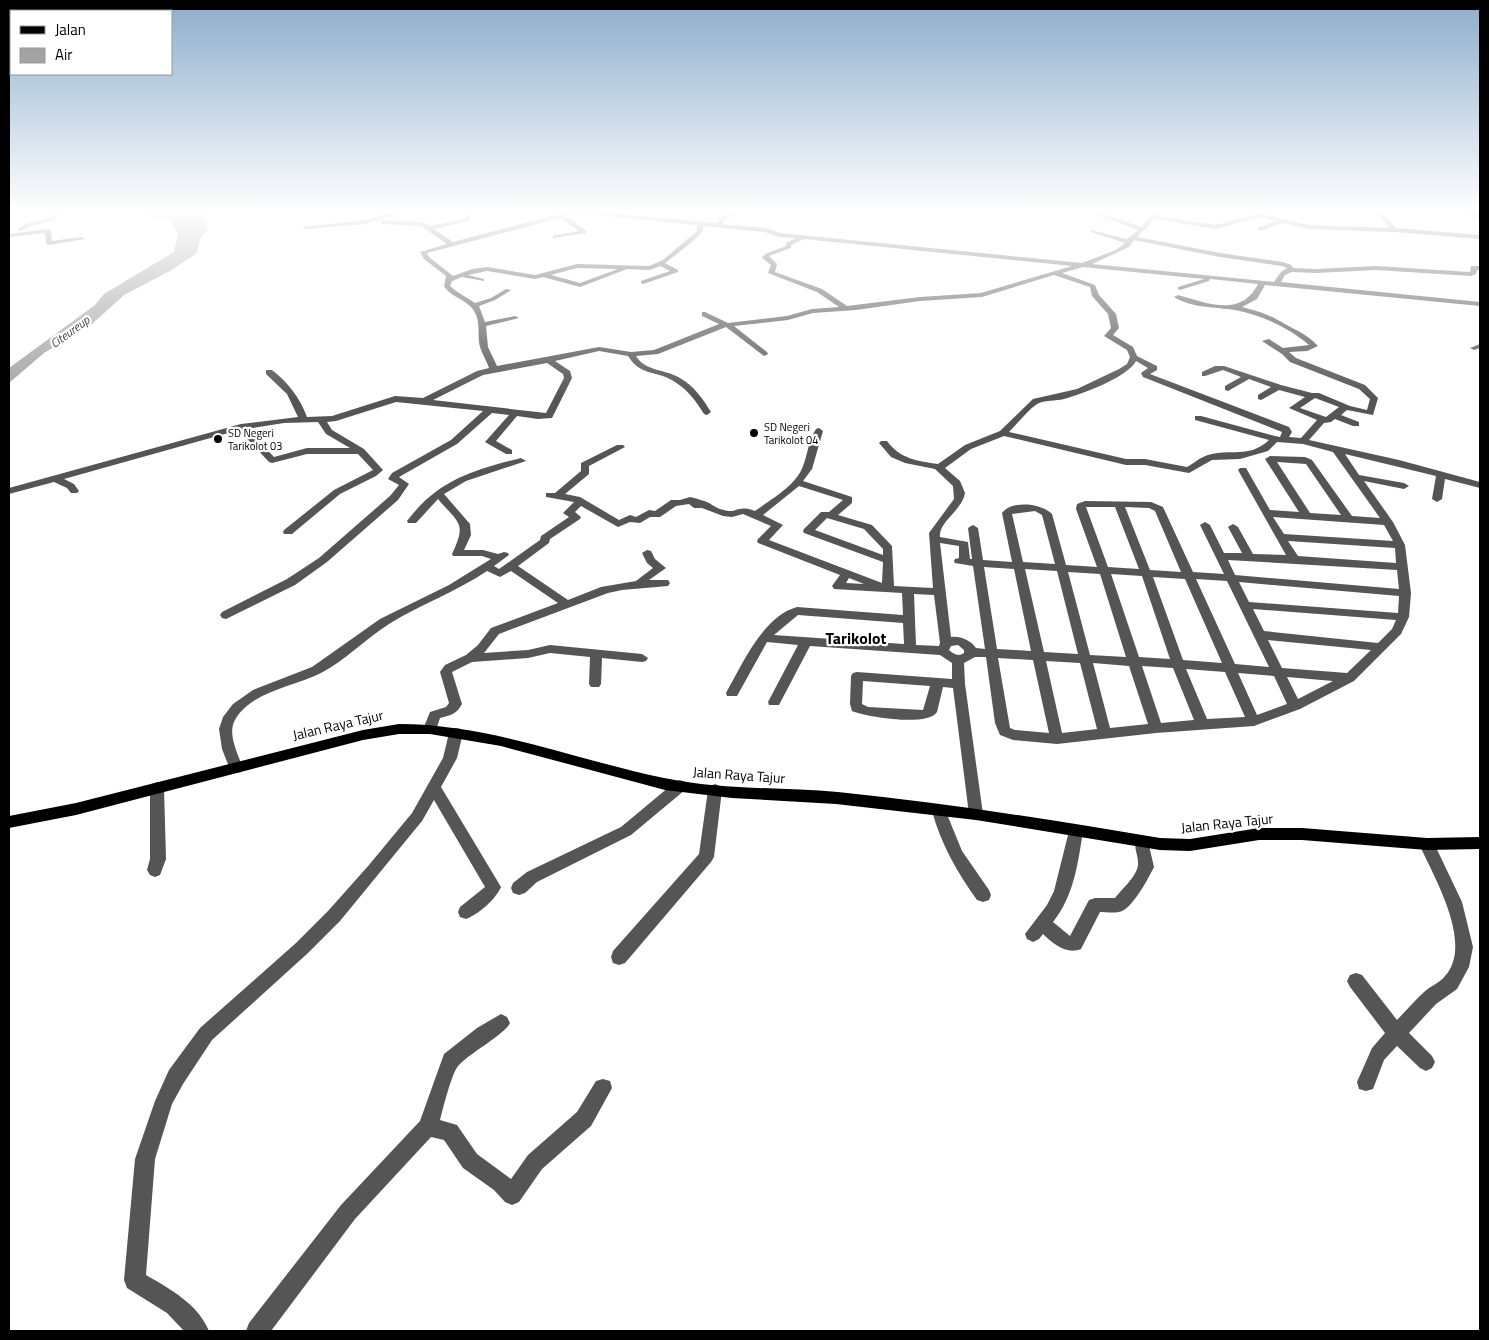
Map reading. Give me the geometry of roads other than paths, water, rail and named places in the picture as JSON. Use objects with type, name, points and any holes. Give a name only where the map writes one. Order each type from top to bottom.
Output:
[{"type":"main road","name":"Jalan Raya Tajur","points":[[9,822],[76,809],[362,734],[399,729],[430,729],[501,741],[645,780],[680,786],[836,798],[976,814],[1142,842],[1190,845],[1259,834],[1302,834],[1427,844],[1480,843]]},
{"type":"street","points":[[447,273],[450,275],[446,286],[450,292],[475,305],[484,324],[484,345],[494,368]]},
{"type":"street","points":[[449,280],[473,273]]},
{"type":"street","points":[[516,273],[532,277],[550,273]]},
{"type":"street","points":[[580,273],[600,278]]},
{"type":"street","points":[[543,275],[578,285],[615,273]]},
{"type":"street","points":[[644,282],[672,273]]},
{"type":"street","points":[[771,273],[819,290],[833,297],[846,309]]},
{"type":"street","points":[[424,401],[494,368],[548,360],[590,350],[609,350],[631,354],[655,352],[711,329],[729,325],[788,318],[812,311],[846,309],[920,299],[976,296],[1038,276],[1056,273],[1093,286],[1096,296],[1112,314],[1115,324],[1115,328],[1108,336],[1130,349],[1134,357],[1154,368],[1145,373],[1146,375],[1286,429],[1287,432],[1265,449],[1240,456],[1210,457],[1194,469],[1185,471],[1145,462],[1126,462],[1003,433]]},
{"type":"street","points":[[1157,273],[1480,304]]},
{"type":"street","points":[[1277,284],[1285,273]]},
{"type":"street","points":[[1449,273],[1474,273]]},
{"type":"street","points":[[462,275],[482,280]]},
{"type":"street","points":[[768,280],[778,275]]},
{"type":"street","points":[[1180,288],[1211,278]]},
{"type":"street","points":[[1235,308],[1255,298],[1263,282]]},
{"type":"street","points":[[475,305],[493,299],[508,290]]},
{"type":"street","points":[[1178,297],[1206,305],[1235,308],[1272,318],[1277,323],[1301,334],[1314,346],[1307,349],[1282,350]]},
{"type":"street","points":[[705,314],[729,325],[749,339],[764,354]]},
{"type":"street","points":[[484,324],[515,318]]},
{"type":"street","points":[[1205,374],[1218,368],[1224,368],[1278,387],[1312,396],[1316,395],[1347,407],[1370,413],[1374,398],[1362,388],[1293,360],[1282,350],[1266,341]]},
{"type":"street","points":[[582,343],[590,350]]},
{"type":"street","points":[[631,354],[637,364],[644,368],[677,379],[696,395],[708,412]]},
{"type":"street","points":[[884,443],[887,449],[896,457],[918,464],[940,467],[968,447],[1003,433],[1036,401],[1061,397],[1080,391],[1122,371],[1130,365],[1134,357]]},
{"type":"street","points":[[9,491],[242,427],[303,419],[333,419],[395,399],[549,416],[568,378],[567,373],[548,360]]},
{"type":"street","points":[[269,372],[294,397],[303,419]]},
{"type":"street","points":[[1228,388],[1247,377]]},
{"type":"street","points":[[1261,397],[1278,387]]},
{"type":"street","points":[[1312,396],[1293,408],[1325,420]]},
{"type":"street","points":[[1302,441],[1322,420],[1334,416],[1347,407]]},
{"type":"street","points":[[394,477],[454,442],[490,410]]},
{"type":"street","points":[[510,452],[490,442],[515,413]]},
{"type":"street","points":[[1334,416],[1356,424]]},
{"type":"street","points":[[1198,418],[1280,439],[1302,441],[1399,463],[1480,485]]},
{"type":"street","points":[[321,419],[329,432],[360,451],[377,468],[377,472]]},
{"type":"street","points":[[242,427],[272,460],[307,451],[360,451]]},
{"type":"street","points":[[757,515],[797,482],[809,466],[812,442],[819,431]]},
{"type":"street","points":[[620,447],[584,465],[586,472],[581,478],[554,495],[576,499],[618,524],[630,518],[636,521],[648,513],[656,515],[675,502],[679,504],[690,500],[698,506],[703,504],[724,514],[733,514],[743,510],[778,525],[762,541],[888,589],[940,592]]},
{"type":"street","points":[[974,528],[1002,724],[1006,730],[1021,737],[1057,739],[1156,728],[1254,721],[1295,706],[1350,678],[1397,632],[1402,617],[1405,593],[1400,545],[1388,522],[1337,450]]},
{"type":"street","points":[[1306,515],[1270,459],[1305,460],[1309,462],[1348,518]]},
{"type":"street","points":[[412,521],[438,493],[463,479],[522,461]]},
{"type":"street","points":[[763,638],[910,648],[945,647],[953,641],[961,642],[968,646],[970,652],[967,658],[958,660],[949,657],[945,647],[934,533],[938,525],[958,502],[960,492],[958,486],[940,470],[940,467]]},
{"type":"street","points":[[1243,470],[1294,559]]},
{"type":"street","points":[[226,614],[297,578],[330,555],[404,484],[394,477],[377,472],[337,492],[288,532]]},
{"type":"street","points":[[1437,499],[1441,474]]},
{"type":"street","points":[[1357,477],[1404,486]]},
{"type":"street","points":[[54,478],[71,486],[74,491]]},
{"type":"street","points":[[797,482],[848,499],[831,516]]},
{"type":"street","points":[[236,768],[226,728],[229,718],[245,702],[280,684],[314,671],[376,626],[488,567],[501,557],[483,553],[457,554],[466,535],[465,524],[438,493]]},
{"type":"street","points":[[488,567],[500,574],[534,551],[546,541],[545,538],[576,517],[568,513],[580,502]]},
{"type":"street","points":[[1119,504],[1202,724]]},
{"type":"street","points":[[1156,728],[1081,506],[1119,504],[1158,507],[1187,576],[1254,721]]},
{"type":"street","points":[[1057,739],[1007,513],[1012,509],[1037,508],[1047,514],[1105,734]]},
{"type":"street","points":[[1266,513],[1388,522]]},
{"type":"street","points":[[887,560],[808,531],[825,514],[868,527],[888,548],[888,589]]},
{"type":"street","points":[[1205,525],[1295,706]]},
{"type":"street","points":[[1233,527],[1249,557]]},
{"type":"street","points":[[1281,537],[1400,545]]},
{"type":"street","points":[[942,540],[964,544],[962,561],[978,563],[1232,578],[1405,593]]},
{"type":"street","points":[[639,585],[646,577],[660,568],[651,561],[647,553]]},
{"type":"street","points":[[1222,556],[1402,567]]},
{"type":"street","points":[[511,566],[567,604]]},
{"type":"street","points":[[430,729],[435,715],[451,710],[456,704],[446,672],[449,668],[470,658],[482,648],[495,631],[605,590],[664,583]]},
{"type":"street","points":[[908,590],[910,648]]},
{"type":"street","points":[[1245,605],[1402,617]]},
{"type":"street","points":[[732,693],[763,638],[792,613],[797,611],[908,618]]},
{"type":"street","points":[[1260,636],[1381,647]]},
{"type":"street","points":[[774,702],[806,641]]},
{"type":"street","points":[[470,658],[528,654],[550,649],[642,658]]},
{"type":"street","points":[[595,684],[596,652]]},
{"type":"street","points":[[970,652],[1133,660],[1350,678]]},
{"type":"street","points":[[958,660],[959,684],[976,814]]},
{"type":"street","points":[[938,681],[930,712],[925,715],[867,712],[857,708],[857,676],[938,681],[959,684]]},
{"type":"street","points":[[198,1331],[175,1305],[135,1280],[145,1159],[164,1101],[191,1053],[206,1034],[281,967],[334,916],[417,818],[450,758],[456,733]]},
{"type":"street","points":[[519,888],[532,877],[626,831],[680,786]]},
{"type":"street","points":[[434,787],[493,887],[490,892],[466,912]]},
{"type":"street","points":[[155,870],[158,858],[157,788]]},
{"type":"street","points":[[619,957],[706,858],[715,790]]},
{"type":"street","points":[[939,811],[945,834],[959,863],[983,895]]},
{"type":"street","points":[[1076,831],[1058,900],[1038,928],[1069,944],[1075,944],[1095,905],[1120,905],[1136,884],[1146,867],[1142,842]]},
{"type":"street","points":[[1366,1082],[1378,1054],[1430,998],[1451,983],[1461,967],[1465,947],[1454,902],[1427,844]]},
{"type":"street","points":[[1356,981],[1376,1011],[1396,1034],[1426,1062]]},
{"type":"street","points":[[258,1331],[348,1212],[428,1127],[450,1060],[483,1034],[501,1023]]},
{"type":"street","points":[[428,1127],[450,1132],[470,1161],[501,1183],[512,1195],[535,1162],[584,1119],[602,1088]]},
{"type":"water","name":"Citeureup","points":[[140,273],[167,273],[124,295],[92,324],[44,353],[9,383],[9,368],[95,305],[104,294]]},
{"type":"place","name":"SD Negeri Tarikolot 04","points":[[754,433]]},
{"type":"place","name":"SD Negeri Tarikolot 03","points":[[218,439]]},
{"type":"district","name":"Tarikolot","points":[[856,638]]}]
